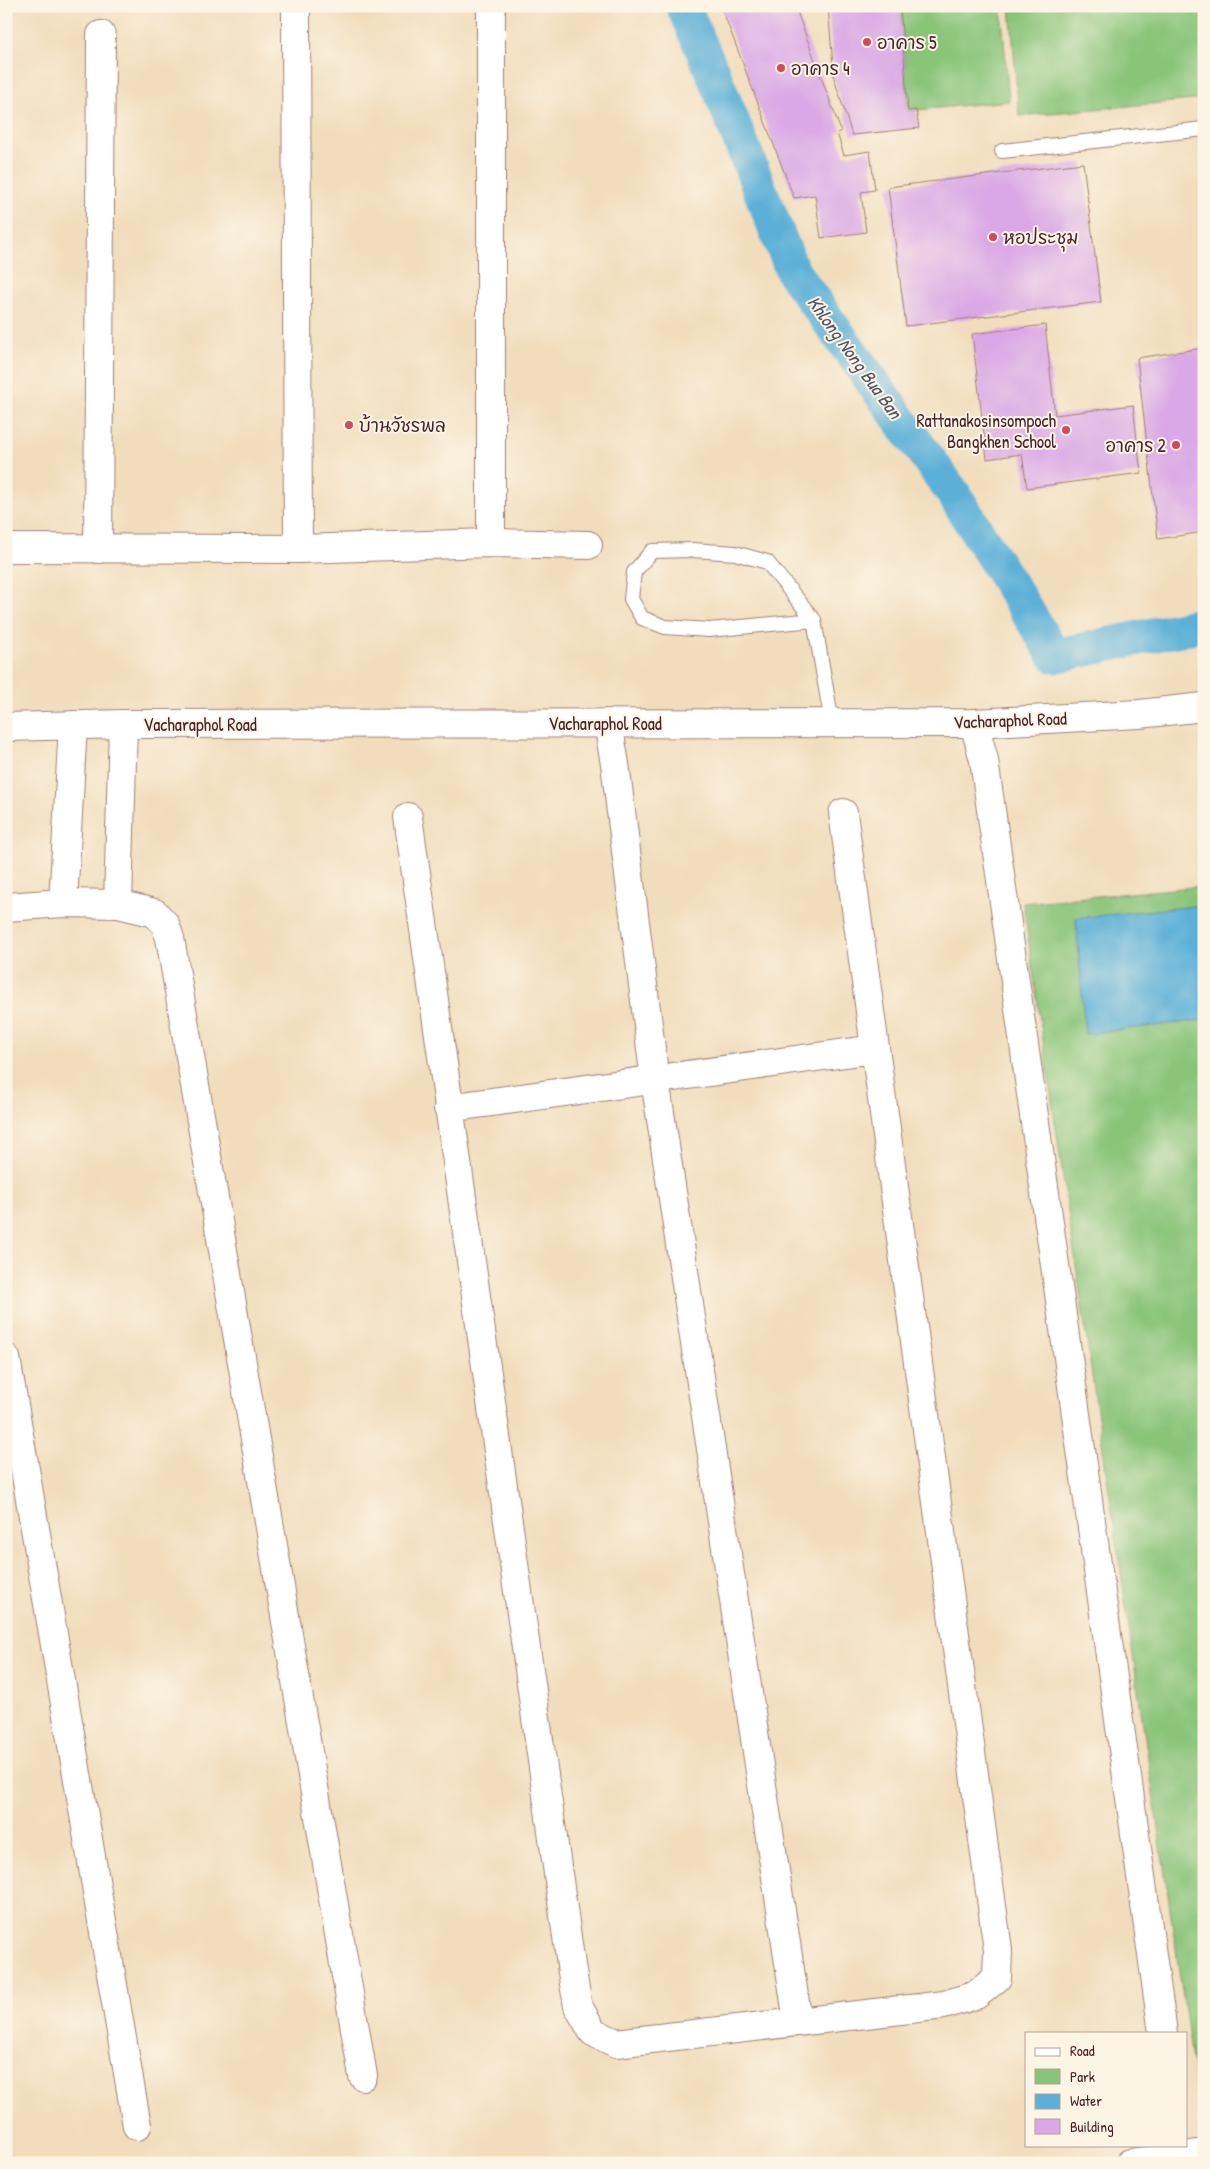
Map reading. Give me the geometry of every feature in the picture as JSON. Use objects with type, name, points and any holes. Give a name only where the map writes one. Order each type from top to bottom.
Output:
[{"type":"street","points":[[296,6],[298,550]]},
{"type":"street","points":[[491,6],[491,543]]},
{"type":"street","points":[[98,549],[101,35]]},
{"type":"street","points":[[6,548],[298,550],[491,543],[588,545]]},
{"type":"street","name":"Vacharaphol Road","points":[[6,726],[123,724],[974,723],[1139,714],[1204,707]]},
{"type":"street","points":[[608,723],[618,783],[655,1080],[798,2022]]},
{"type":"street","points":[[974,723],[984,760],[1163,2032]]},
{"type":"street","points":[[118,904],[123,724]]},
{"type":"street","points":[[63,903],[73,725]]},
{"type":"street","points":[[408,817],[572,1972],[578,2006],[593,2032],[616,2043],[944,2005],[976,1995],[997,1978],[998,1950],[843,813]]},
{"type":"street","points":[[6,907],[63,903],[118,904],[155,913],[165,924],[170,938],[363,2076]]},
{"type":"street","points":[[448,1108],[874,1049]]},
{"type":"street","points":[[6,1358],[137,2126]]},
{"type":"street","points":[[1130,2163],[1186,2154]]},
{"type":"lane","points":[[1002,151],[1204,129]]},
{"type":"lane","points":[[814,620],[709,630],[665,627],[642,618],[631,599],[634,572],[652,551],[693,550],[736,553],[767,562],[814,620],[832,723]]},
{"type":"green space","points":[[900,6],[1001,6],[1009,101],[908,111]]},
{"type":"green space","points":[[1010,6],[1204,6],[1204,99],[1019,116]]},
{"type":"green space","points":[[1204,886],[1204,2121],[1201,2121],[1023,903]]},
{"type":"water","points":[[1204,905],[1204,1020],[1085,1034],[1076,918]]},
{"type":"building","name":"อาคาร 4","points":[[721,6],[795,6],[841,131],[837,133],[844,155],[870,151],[875,190],[861,192],[866,232],[821,238],[815,195],[794,198]]},
{"type":"building","name":"อาคาร 5","points":[[828,6],[900,6],[908,111],[916,110],[919,128],[852,135],[834,78]]},
{"type":"building","name":"หอประชุม","points":[[1083,163],[1101,302],[906,326],[888,187]]},
{"type":"building","points":[[1045,325],[1055,415],[1133,405],[1141,473],[1027,488],[1022,454],[987,459],[972,334]]},
{"type":"building","name":"อาคาร 2","points":[[1204,348],[1204,532],[1158,539],[1137,358]]},
{"type":"waterway","name":"Khlong Nong Bua Ban","points":[[683,6],[715,78],[793,272],[953,493],[1055,656],[1204,624]]},
{"type":"place","name":"อาคาร 5","points":[[867,42]]},
{"type":"place","name":"อาคาร 4","points":[[781,68]]},
{"type":"place","name":"หอประชุม","points":[[993,237]]},
{"type":"place","name":"บ้านวัชรพล","points":[[349,425]]},
{"type":"place","name":"Rattanakosinsompoch Bangkhen School","points":[[1066,430]]},
{"type":"place","name":"อาคาร 2","points":[[1176,445]]}]
